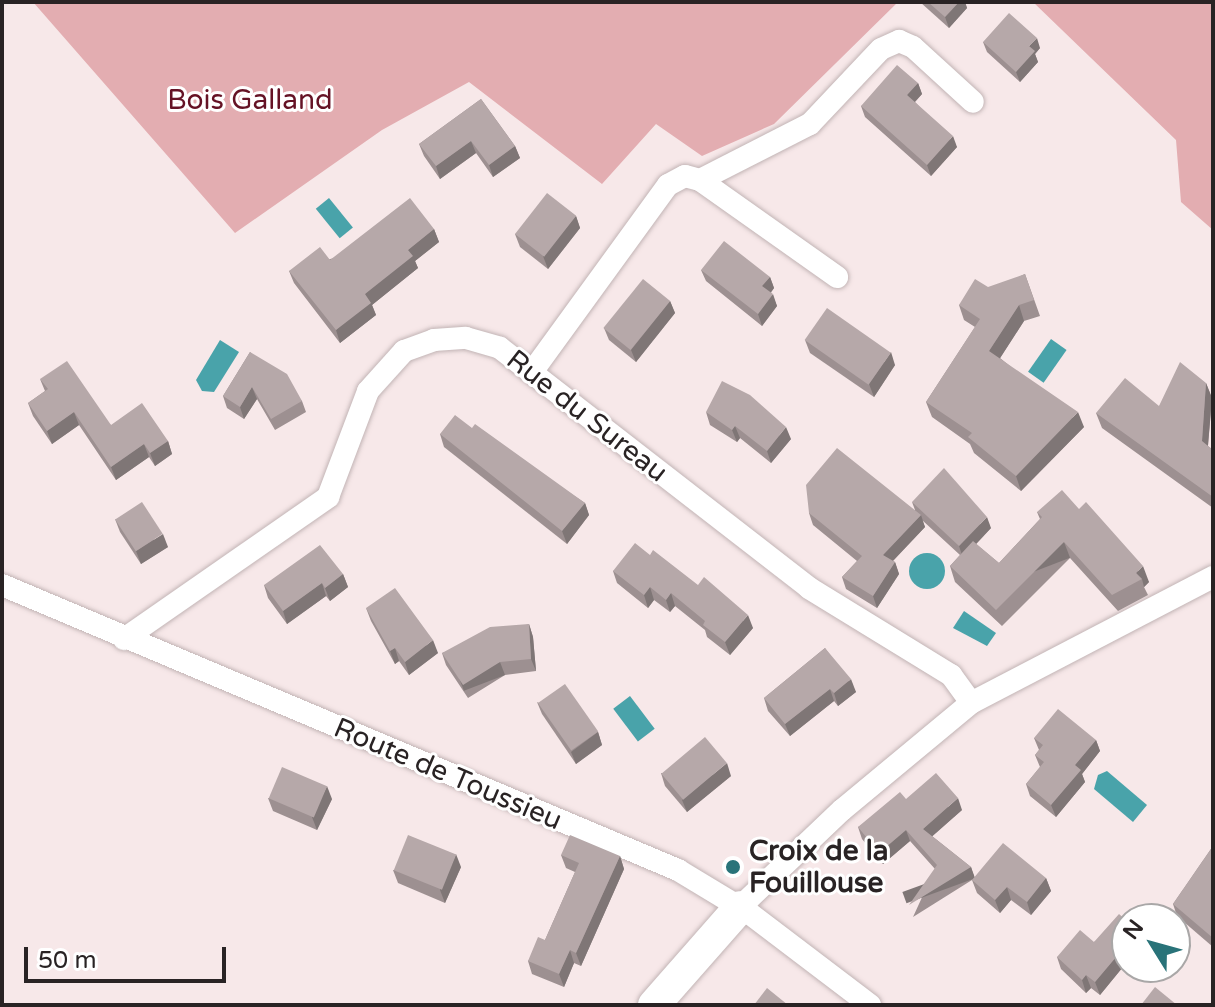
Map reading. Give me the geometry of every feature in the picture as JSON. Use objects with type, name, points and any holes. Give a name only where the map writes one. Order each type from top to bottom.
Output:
[{"type":"street","points":[[700,180],[810,124],[881,49],[899,41],[913,47],[973,102]]},
{"type":"street","points":[[532,372],[668,185],[685,176],[700,180],[837,277]]},
{"type":"street","name":"Rue du Sureau","points":[[124,639],[328,497],[368,391],[404,351],[434,340],[466,338],[500,348],[809,588],[951,675],[971,703]]},
{"type":"street","points":[[654,1005],[740,907],[842,810],[971,703],[1213,577]]},
{"type":"street","name":"Route de Toussieu","points":[[2,585],[678,870],[740,907],[870,1005]]},
{"type":"green space","name":"Bois Galland","points":[[33,2],[898,2],[774,124],[702,156],[656,124],[602,184],[469,82],[382,130],[235,233]]},
{"type":"green space","points":[[1033,2],[1213,2],[1213,230],[1181,202],[1176,140]]},
{"type":"water","points":[[329,198],[353,228],[340,238],[316,209]]},
{"type":"water","points":[[1051,339],[1067,350],[1044,383],[1028,372]]},
{"type":"water","points":[[220,340],[239,352],[214,392],[202,391],[196,380]]},
{"type":"water","points":[[927,553],[940,558],[945,571],[940,584],[927,589],[914,584],[909,571],[914,558]]},
{"type":"water","points":[[964,611],[996,633],[987,646],[953,628]]},
{"type":"water","points":[[630,696],[655,729],[638,741],[613,709]]},
{"type":"water","points":[[1107,771],[1147,805],[1133,822],[1094,789],[1098,775]]},
{"type":"building","points":[[928,2],[959,2],[945,17]]},
{"type":"building","points":[[1009,13],[1037,38],[1029,46],[1035,51],[1016,72],[983,42]]},
{"type":"building","points":[[897,65],[918,83],[907,95],[953,136],[927,165],[861,106]]},
{"type":"building","points":[[481,99],[515,146],[489,165],[471,141],[436,166],[419,144]]},
{"type":"building","points":[[547,193],[576,216],[544,257],[515,234]]},
{"type":"building","points":[[410,198],[434,229],[408,250],[413,256],[365,294],[371,303],[336,330],[289,271],[320,247],[330,260]]},
{"type":"building","points":[[724,241],[770,277],[762,286],[773,294],[758,314],[701,270]]},
{"type":"building","points":[[1025,274],[1034,300],[1019,305],[989,351],[1078,412],[1016,476],[968,437],[972,433],[926,402],[980,319],[959,305],[975,279],[988,287]]},
{"type":"building","points":[[643,279],[670,301],[631,350],[603,328]]},
{"type":"building","points":[[827,308],[891,353],[869,385],[805,340]]},
{"type":"building","points":[[250,352],[287,374],[302,401],[271,419],[252,387],[240,407],[223,396]]},
{"type":"building","points":[[67,361],[111,425],[142,403],[168,441],[150,453],[144,444],[111,467],[74,412],[47,431],[28,403],[48,389],[40,379]]},
{"type":"building","points":[[1180,362],[1206,383],[1202,441],[1213,450],[1213,497],[1096,413],[1125,378],[1159,406]]},
{"type":"building","points":[[722,381],[750,395],[786,427],[767,451],[735,426],[732,430],[706,412]]},
{"type":"building","points":[[455,415],[472,428],[475,424],[585,503],[562,531],[440,434]]},
{"type":"building","points":[[837,448],[921,515],[883,555],[895,562],[873,596],[842,577],[862,556],[809,513],[806,485]]},
{"type":"building","points":[[944,468],[987,517],[959,546],[912,502]]},
{"type":"building","points":[[1062,490],[1079,509],[1086,502],[1143,566],[1136,573],[1142,579],[1112,595],[1064,542],[996,610],[950,566],[973,541],[999,563],[1042,517],[1037,512]]},
{"type":"building","points":[[142,502],[163,534],[136,551],[115,519]]},
{"type":"building","points":[[635,543],[650,555],[653,550],[698,585],[704,577],[748,615],[725,642],[671,593],[666,600],[650,587],[644,595],[613,571]]},
{"type":"building","points":[[320,545],[343,574],[325,588],[322,583],[283,611],[264,585]]},
{"type":"building","points":[[395,588],[433,640],[405,662],[395,648],[390,651],[366,608]]},
{"type":"building","points":[[529,624],[531,659],[500,662],[463,685],[442,653],[490,627]]},
{"type":"building","points":[[825,648],[851,679],[834,693],[830,689],[785,724],[764,698]]},
{"type":"building","points":[[565,684],[598,732],[571,750],[538,703]]},
{"type":"building","points":[[1058,709],[1096,740],[1075,765],[1081,770],[1051,805],[1026,784],[1044,762],[1035,755],[1043,745],[1034,738]]},
{"type":"building","points":[[705,737],[727,763],[683,800],[661,774]]},
{"type":"building","points":[[282,767],[327,786],[314,817],[269,798]]},
{"type":"building","points":[[936,773],[958,798],[923,829],[971,867],[909,905],[937,865],[906,830],[879,853],[858,827],[900,792],[906,799]]},
{"type":"building","points":[[408,835],[456,854],[442,890],[394,870]]},
{"type":"building","points":[[570,835],[620,856],[576,953],[570,950],[559,974],[528,961],[538,937],[545,940],[579,863],[561,855]]},
{"type":"building","points":[[1003,843],[1046,878],[1027,902],[1007,887],[995,900],[972,880]]},
{"type":"building","points":[[1213,846],[1213,938],[1191,919],[1191,903],[1174,903]]},
{"type":"building","points":[[1111,923],[1111,963],[1095,982],[1086,975],[1082,980],[1057,957],[1080,930],[1094,942]]},
{"type":"building","points":[[1155,987],[1177,1005],[1141,1005]]},
{"type":"building","points":[[767,988],[788,1005],[754,1005]]},
{"type":"place","name":"Croix de la Fouillouse","points":[[733,867]]}]
